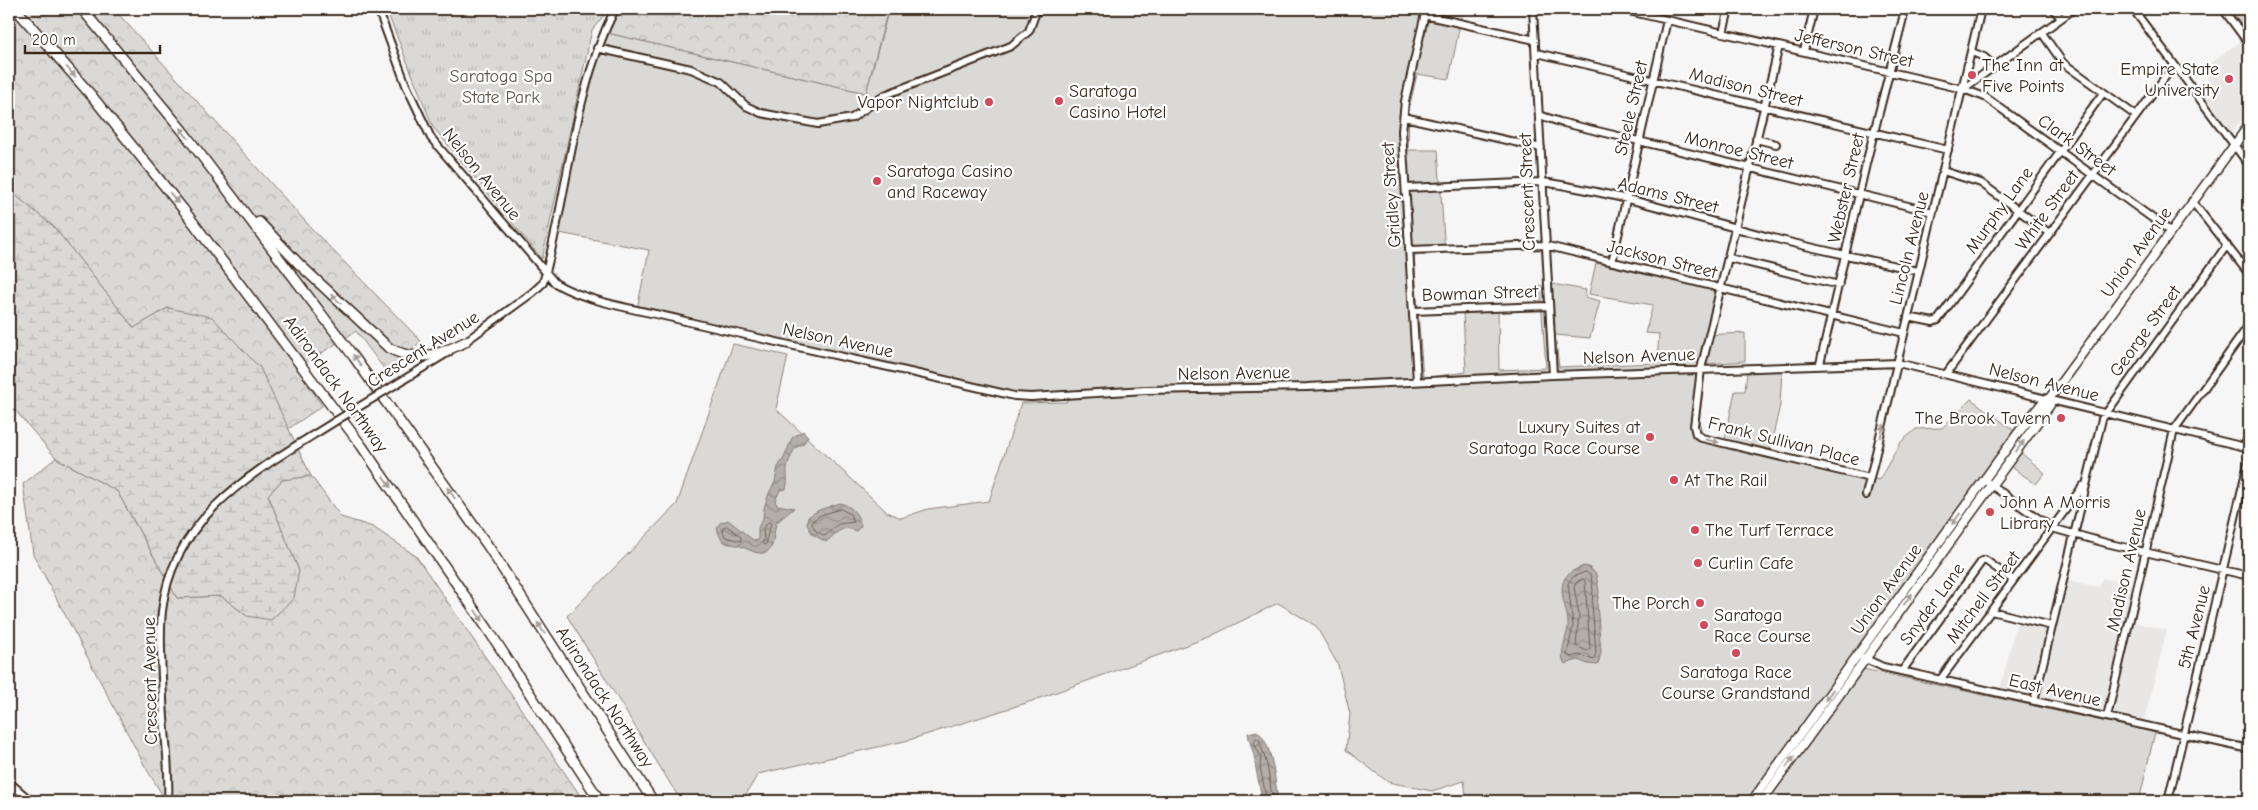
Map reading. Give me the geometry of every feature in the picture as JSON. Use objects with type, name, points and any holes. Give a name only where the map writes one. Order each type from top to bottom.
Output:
[{"type":"highway","name":"Adirondack Northway","points":[[16,9],[91,96],[183,209],[362,444],[489,631],[600,801]]},
{"type":"highway","name":"Adirondack Northway","points":[[82,9],[222,182],[354,357],[483,538],[653,801]]},
{"type":"highway","points":[[222,182],[299,264],[389,348],[405,356],[421,358],[444,352],[465,342]]},
{"type":"main road","name":"Union Avenue","points":[[1762,801],[1984,480],[2043,402],[2049,399],[2249,125]]},
{"type":"main road","name":"Union Avenue","points":[[1752,801],[1992,485],[2050,406],[2049,399]]},
{"type":"street","name":"Nelson Avenue","points":[[378,9],[404,80],[431,138],[475,192],[555,283],[563,288],[603,301],[1014,396],[1073,395],[1146,390],[1307,387],[1553,374],[1898,363],[2246,447]]},
{"type":"street","name":"Crescent Avenue","points":[[168,801],[162,623],[171,574],[193,531],[230,491],[260,469],[465,342],[543,283],[574,133],[597,48],[615,9]]},
{"type":"street","points":[[597,48],[691,69],[721,82],[746,106],[761,113],[818,124],[852,118],[886,95],[1011,46],[1029,30],[1037,9]]},
{"type":"street","name":"Crescent Street","points":[[1533,9],[1537,53],[1544,245],[1553,374]]},
{"type":"street","name":"Jefferson Street","points":[[1620,9],[1963,89]]},
{"type":"street","points":[[1724,33],[1729,9]]},
{"type":"street","points":[[1804,51],[1814,9]]},
{"type":"street","name":"Lincoln Avenue","points":[[1866,495],[1981,9]]},
{"type":"street","points":[[2053,9],[2061,18]]},
{"type":"street","points":[[1963,89],[2074,9]]},
{"type":"street","points":[[2133,9],[2249,165]]},
{"type":"street","points":[[2223,9],[2249,44]]},
{"type":"street","points":[[1425,12],[1535,40]]},
{"type":"street","name":"Gridley Street","points":[[1417,381],[1402,131],[1405,101],[1425,12]]},
{"type":"street","name":"Webster Street","points":[[1820,364],[1859,194],[1903,18]]},
{"type":"street","name":"Steele Street","points":[[1612,262],[1638,140],[1667,20]]},
{"type":"street","points":[[2042,33],[2063,64],[2135,115]]},
{"type":"street","points":[[1701,369],[1779,46]]},
{"type":"street","points":[[1972,52],[1984,57],[1994,66]]},
{"type":"street","name":"Madison Street","points":[[1537,53],[1948,150]]},
{"type":"street","name":"White Street","points":[[1946,374],[2174,64]]},
{"type":"street","name":"Clark Street","points":[[1963,89],[1992,101],[2170,232]]},
{"type":"street","name":"Murphy Lane","points":[[1908,316],[1933,322],[1938,320],[2104,93]]},
{"type":"street","name":"Monroe Street","points":[[1539,115],[1560,122],[1933,212]]},
{"type":"street","points":[[1404,117],[1541,148]]},
{"type":"street","points":[[1756,139],[1776,144]]},
{"type":"street","points":[[1943,171],[1981,183],[2049,233]]},
{"type":"street","name":"Adams Street","points":[[1406,188],[1543,182],[1626,199],[1736,228],[1918,271]]},
{"type":"street","points":[[2192,201],[2249,274]]},
{"type":"street","name":"Jackson Street","points":[[1410,250],[1544,245],[1904,333]]},
{"type":"street","name":"George Street","points":[[2034,701],[2100,425],[2105,413],[2227,245]]},
{"type":"street","points":[[1728,258],[1839,284]]},
{"type":"street","name":"Bowman Street","points":[[1413,311],[1548,306]]},
{"type":"street","points":[[2174,430],[2249,325]]},
{"type":"street","name":"Frank Sullivan Place","points":[[1701,369],[1694,426],[1698,436],[1870,478]]},
{"type":"street","name":"Madison Avenue","points":[[2106,717],[2174,430]]},
{"type":"street","points":[[2246,447],[2249,437]]},
{"type":"street","name":"5th Avenue","points":[[2168,801],[2249,459]]},
{"type":"street","points":[[1984,480],[2052,528],[2074,535],[2249,576]]},
{"type":"street","name":"Mitchell Street","points":[[1940,680],[2086,483]]},
{"type":"street","name":"Snyder Lane","points":[[1902,671],[1982,561],[1985,560],[2014,580]]},
{"type":"street","points":[[1991,611],[2052,626]]},
{"type":"street","name":"East Avenue","points":[[1860,657],[1884,668],[2249,749]]},
{"type":"street","points":[[9,782],[31,801]]},
{"type":"shaded area","name":"Empire State University","points":[[2242,40],[2249,49],[2249,110],[2231,133],[2203,97],[2214,88],[2202,70]]},
{"type":"shaded area","points":[[2102,578],[2133,584],[2103,710],[2042,698],[2040,692],[2066,580],[2099,587]]},
{"type":"shaded area","points":[[2017,621],[2043,627],[2047,632],[2032,695],[2000,689]]},
{"type":"shaded area","points":[[2133,622],[2167,630],[2144,721],[2115,714],[2112,711]]},
{"type":"green space","points":[[9,9],[114,9],[314,231],[421,341],[388,374],[356,331],[298,368],[322,406],[288,429],[260,368],[168,308],[134,328],[54,227],[9,190]]},
{"type":"green space","name":"Saratoga Spa State Park","points":[[386,9],[609,9],[592,30],[542,259],[433,127]]},
{"type":"green space","points":[[615,9],[888,9],[866,93],[603,32]]},
{"type":"green space","name":"Saratoga Race Course","points":[[889,9],[1463,9],[1449,79],[1417,74],[1409,109],[1408,150],[1438,150],[1445,253],[1414,256],[1423,378],[1466,372],[1463,314],[1498,311],[1499,370],[1546,368],[1540,286],[1552,284],[1586,290],[1585,297],[1600,301],[1590,338],[1555,335],[1559,367],[1657,363],[1659,334],[1645,333],[1653,305],[1589,294],[1596,263],[1717,291],[1705,335],[1745,333],[1745,361],[1706,364],[1699,422],[1703,435],[1725,439],[1735,391],[1745,391],[1747,372],[1782,370],[1780,405],[1770,449],[1879,480],[1901,442],[1916,429],[1942,428],[1971,399],[2016,432],[1850,661],[1863,669],[2155,732],[2139,801],[1467,801],[1464,781],[1432,791],[1388,782],[1346,750],[1350,714],[1338,665],[1316,626],[1278,603],[1209,637],[1026,703],[909,740],[758,774],[742,801],[681,801],[567,616],[677,504],[733,344],[788,356],[776,409],[887,512],[901,518],[928,509],[989,501],[1021,403],[1067,402],[1066,394],[1014,396],[637,309],[649,250],[554,232],[577,117],[603,32],[866,93]]},
{"type":"green space","points":[[2230,9],[2249,9],[2249,35]]},
{"type":"green space","points":[[9,190],[54,227],[134,328],[168,308],[212,317],[260,368],[311,476],[282,480],[268,495],[299,571],[294,598],[271,620],[247,616],[221,596],[177,598],[117,491],[56,458],[9,403]]},
{"type":"green space","points":[[2020,452],[2045,473],[2036,484],[2010,466]]},
{"type":"green space","points":[[56,458],[117,491],[177,598],[221,596],[247,616],[299,571],[268,495],[282,480],[311,476],[341,517],[373,527],[416,556],[584,801],[166,801],[146,768],[33,554],[23,484]]},
{"type":"water","points":[[803,431],[808,436],[803,444],[795,448],[787,466],[786,489],[780,490],[775,501],[777,505],[794,508],[776,523],[772,546],[766,553],[759,553],[724,542],[717,528],[720,523],[728,520],[753,540],[758,541],[758,528],[763,518],[769,493],[775,482],[778,467],[792,438]]},
{"type":"water","points":[[840,503],[854,511],[861,526],[856,531],[847,528],[840,530],[826,542],[812,534],[807,524],[808,517],[819,510]]},
{"type":"water","points":[[1584,566],[1589,567],[1596,574],[1599,591],[1597,604],[1601,652],[1598,665],[1578,660],[1565,664],[1562,656],[1568,626],[1562,594],[1563,583],[1568,574]]},
{"type":"water","points":[[1257,731],[1267,745],[1270,754],[1278,801],[1262,801],[1248,733]]},
{"type":"place","name":"The Inn at Five Points","points":[[1972,75]]},
{"type":"place","name":"Empire State University","points":[[2229,79]]},
{"type":"place","name":"Saratoga Casino Hotel","points":[[1059,101]]},
{"type":"place","name":"Vapor Nightclub","points":[[989,102]]},
{"type":"place","name":"Saratoga Casino and Raceway","points":[[877,181]]},
{"type":"place","name":"The Brook Tavern","points":[[2061,418]]},
{"type":"place","name":"Luxury Suites at Saratoga Race Course","points":[[1650,437]]},
{"type":"place","name":"At The Rail","points":[[1674,480]]},
{"type":"place","name":"John A Morris Library","points":[[1990,512]]},
{"type":"place","name":"The Turf Terrace","points":[[1695,530]]},
{"type":"place","name":"Curlin Cafe","points":[[1698,563]]},
{"type":"place","name":"The Porch","points":[[1700,603]]},
{"type":"place","name":"Saratoga Race Course","points":[[1704,625]]},
{"type":"place","name":"Saratoga Race Course Grandstand","points":[[1736,653]]}]
